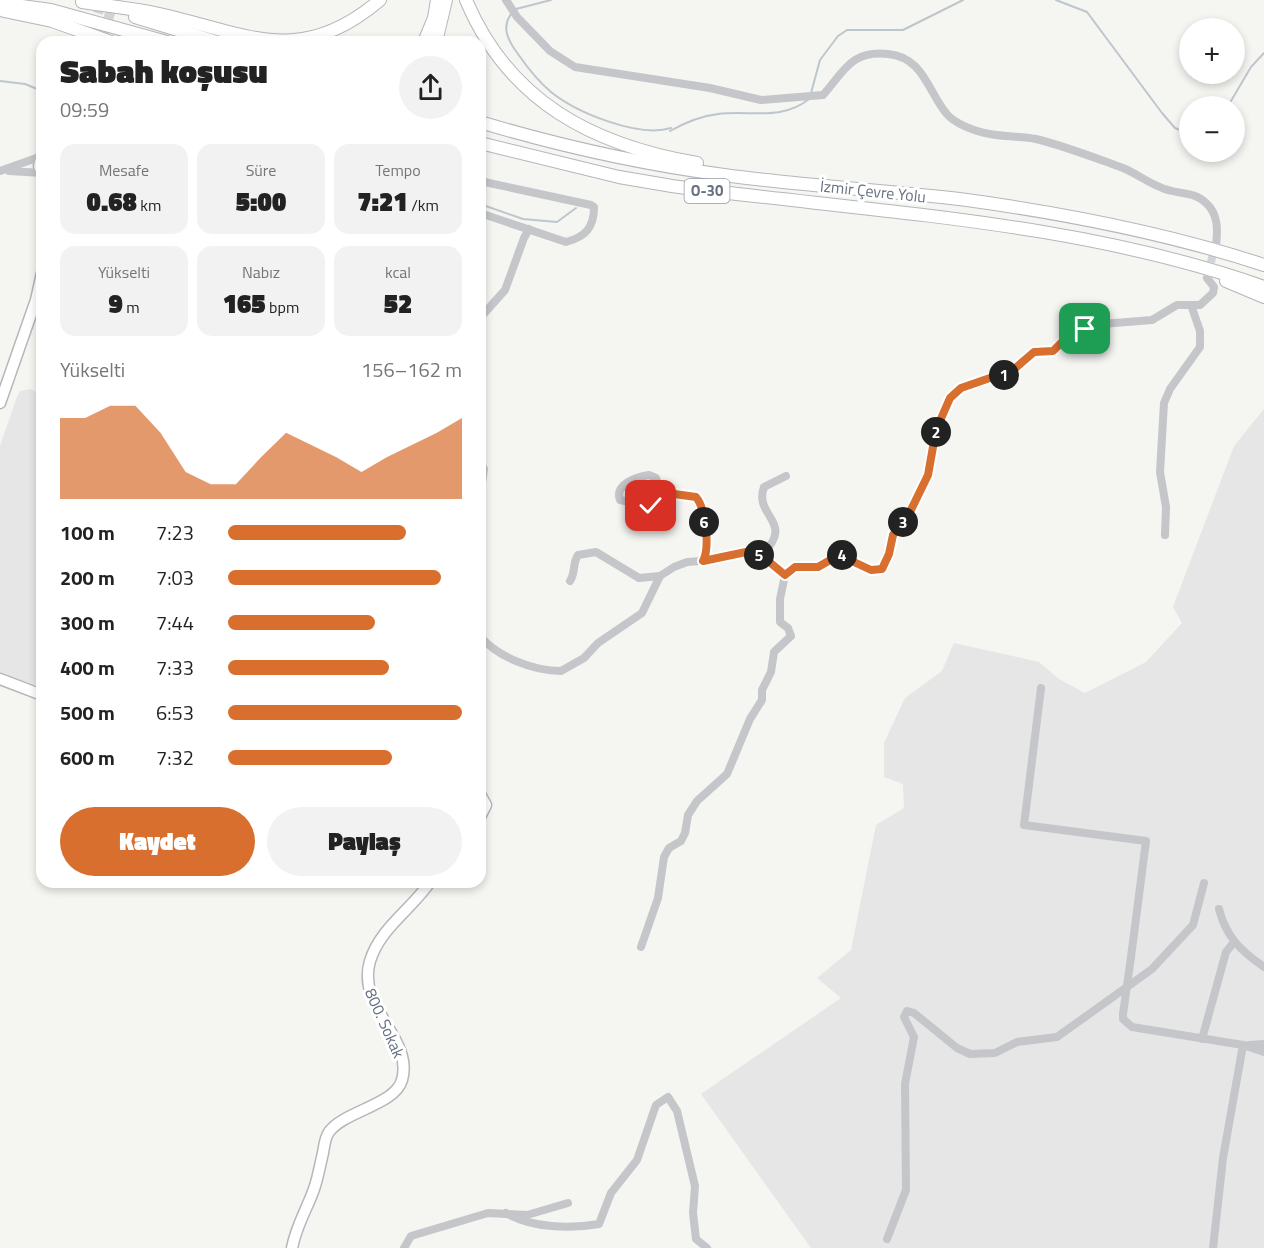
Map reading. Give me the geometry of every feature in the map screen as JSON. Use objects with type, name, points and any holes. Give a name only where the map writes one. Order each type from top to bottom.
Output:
[{"type":"highway","points":[[309,36],[327,32],[366,12],[380,0]]},
{"type":"highway","points":[[426,36],[434,18],[437,0]]},
{"type":"highway","points":[[437,36],[446,0]]},
{"type":"highway","points":[[466,0],[484,36]]},
{"type":"highway","points":[[78,1],[155,13],[243,36]]},
{"type":"highway","points":[[78,1],[197,36]]},
{"type":"highway","points":[[0,3],[51,10],[144,36]]},
{"type":"highway","points":[[0,10],[51,21],[94,36]]},
{"type":"highway","points":[[486,40],[516,79],[536,98],[581,128],[640,152],[834,187]]},
{"type":"highway","name":"İzmir Çevre Yolu","points":[[486,124],[550,143],[724,175],[967,200],[1076,217],[1150,231],[1264,265]]},
{"type":"highway","name":"İzmir Çevre Yolu","points":[[486,144],[629,179],[1078,238],[1224,272],[1264,287]]},
{"type":"highway","points":[[1149,254],[1264,297]]},
{"type":"main road","points":[[0,403],[36,300]]},
{"type":"main road","points":[[0,679],[36,693]]},
{"type":"main road","name":"800. Sokak","points":[[291,1248],[295,1232],[314,1189],[328,1133],[339,1122],[394,1092],[402,1081],[403,1065],[400,1049],[366,983],[371,960],[388,929],[425,888]]},
{"type":"street","points":[[506,0],[514,13],[550,51],[575,67],[710,88],[761,100],[810,98],[823,95],[843,68],[857,59],[873,54],[889,54],[909,60],[935,94],[947,115],[956,121],[990,134],[1044,141],[1125,169],[1166,190],[1195,195],[1205,201],[1216,218],[1218,228],[1215,245]]},
{"type":"street","points":[[0,171],[36,158]]},
{"type":"street","points":[[0,171],[36,173]]},
{"type":"street","points":[[486,182],[594,207],[590,230],[577,239],[566,242],[486,215]]},
{"type":"street","points":[[486,311],[505,290],[529,230]]},
{"type":"street","points":[[641,946],[658,898],[664,856],[669,848],[681,841],[688,815],[697,801],[727,774],[746,728],[762,700],[762,690],[771,672],[774,652],[791,636],[788,628],[780,622],[780,599],[785,575],[795,567],[818,567],[839,555],[871,570],[882,569],[889,554],[893,535],[910,512],[928,475],[939,420],[943,409],[955,392],[1004,375],[1034,352],[1053,351],[1061,341],[1078,332],[1102,324],[1152,320],[1177,305],[1200,305],[1213,293],[1214,287],[1207,278]]},
{"type":"street","points":[[1166,535],[1166,507],[1160,472],[1164,403],[1170,389],[1200,347],[1200,332],[1191,305]]},
{"type":"street","points":[[667,493],[651,506],[620,501],[618,497],[628,482],[650,475],[656,478],[660,490],[696,497],[700,501],[708,547],[703,561]]},
{"type":"street","points":[[761,555],[769,548],[776,528],[774,519],[762,505],[760,498],[764,487],[786,476]]},
{"type":"street","points":[[570,581],[574,574],[574,561],[578,555],[591,552],[596,552],[639,578],[660,576],[687,562],[746,552],[761,555],[785,575]]},
{"type":"street","points":[[486,642],[494,650],[516,661],[554,671],[569,669],[584,658],[598,643],[642,613],[660,576]]},
{"type":"street","points":[[1041,688],[1024,825],[1146,841],[1123,1019],[1132,1027],[1243,1045],[1264,1052]]},
{"type":"street","points":[[887,1239],[906,1190],[905,1083],[914,1037],[904,1017],[907,1011],[914,1013],[957,1048],[970,1054],[995,1053],[1017,1042],[1057,1037],[1152,969],[1193,925],[1204,883]]},
{"type":"street","points":[[1219,909],[1227,932],[1239,949],[1264,967]]},
{"type":"street","points":[[1202,1039],[1226,952],[1234,942]]},
{"type":"street","points":[[1243,1045],[1264,1044]]},
{"type":"street","points":[[1213,1248],[1223,1158],[1243,1045]]},
{"type":"street","points":[[506,1213],[521,1222],[543,1227],[599,1224],[610,1193],[637,1160],[656,1105],[668,1096],[677,1111],[695,1186],[693,1213],[696,1239],[707,1248]]},
{"type":"street","points":[[404,1248],[411,1236],[488,1213],[527,1215],[568,1203]]},
{"type":"shaded area","points":[[30,389],[36,392],[36,685],[0,674],[0,446],[20,391]]},
{"type":"shaded area","points":[[1264,409],[1264,1248],[811,1248],[701,1094],[841,998],[817,978],[851,950],[876,825],[904,808],[903,784],[884,777],[884,743],[905,698],[942,671],[954,643],[1039,662],[1059,679],[1085,693],[1146,662],[1182,623],[1173,607],[1234,446]]},
{"type":"waterway","points":[[516,9],[551,0]]},
{"type":"waterway","points":[[811,93],[820,60],[838,36],[847,30],[903,30],[963,0]]},
{"type":"waterway","points":[[1056,0],[1087,12],[1162,113],[1179,130]]},
{"type":"waterway","points":[[512,13],[508,18],[506,29],[509,39],[542,84],[562,100],[592,115],[626,127],[642,130],[671,128]]},
{"type":"waterway","points":[[1234,96],[1251,67],[1264,53]]},
{"type":"waterway","points":[[0,81],[25,84],[36,89]]},
{"type":"waterway","points":[[670,131],[705,116],[777,112],[799,106],[809,99]]},
{"type":"waterway","points":[[486,206],[523,219],[557,222],[576,208]]},
{"type":"tunnel","points":[[91,36],[102,0]]},
{"type":"tunnel","points":[[104,33],[114,0]]},
{"type":"tunnel","points":[[1208,274],[1215,246]]},
{"type":"route","points":[[651,506],[667,493],[685,494],[696,497],[700,501],[708,547],[703,561],[746,552],[761,555],[785,575],[795,567],[809,569],[818,567],[839,555],[848,557],[871,570],[882,569],[889,554],[893,535],[910,512],[928,475],[936,430],[943,409],[955,392],[961,388],[1004,375],[1034,352],[1053,351],[1070,334],[1085,329]]}]
